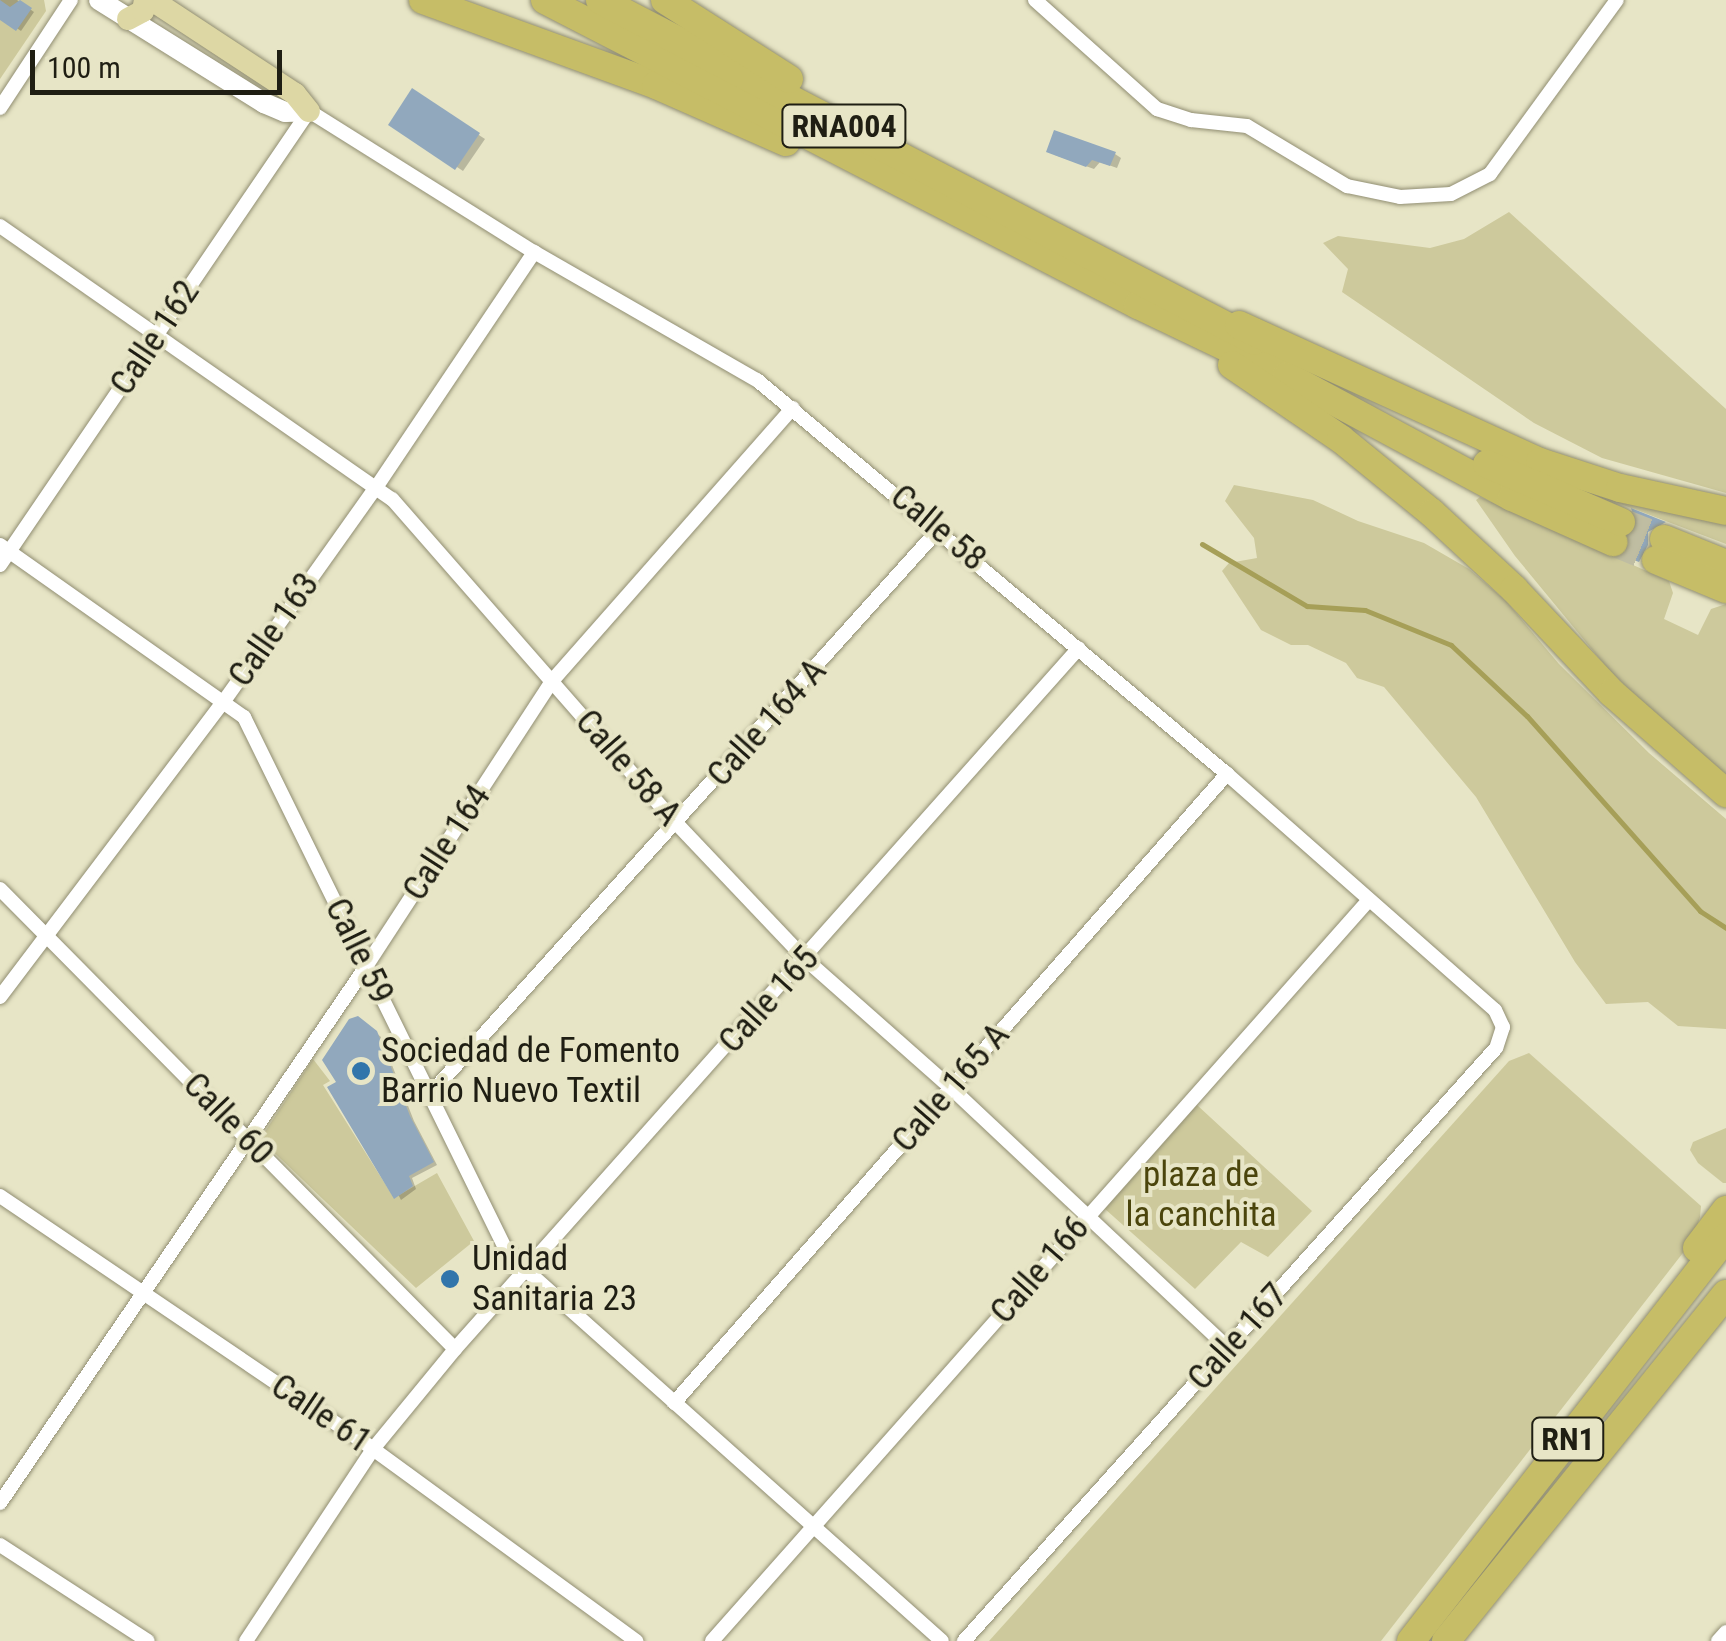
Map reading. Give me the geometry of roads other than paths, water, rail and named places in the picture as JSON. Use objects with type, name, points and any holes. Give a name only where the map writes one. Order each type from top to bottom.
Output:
[{"type":"highway","points":[[424,0],[656,86],[1003,237]]},
{"type":"highway","name":"RNA004","points":[[544,0],[1003,237],[1142,294]]},
{"type":"highway","name":"RNA004","points":[[600,0],[1036,225],[1142,294]]},
{"type":"highway","points":[[664,0],[1036,225]]},
{"type":"highway","points":[[1142,294],[1540,462],[1620,488],[1726,511]]},
{"type":"highway","points":[[1142,294],[1555,518],[1617,532]]},
{"type":"highway","points":[[1142,294],[1387,474],[1514,589],[1612,693],[1726,793]]},
{"type":"highway","points":[[1726,564],[1660,550],[1726,590]]},
{"type":"highway","points":[[1428,1618],[1604,1370],[1726,1210]]},
{"type":"highway","name":"RN1","points":[[1411,1641],[1726,1237]]},
{"type":"highway","name":"RN1","points":[[1450,1637],[1726,1294]]},
{"type":"main road","points":[[99,0],[264,103],[286,112],[309,112]]},
{"type":"main road","points":[[128,19],[143,11],[148,0],[295,94],[309,112]]},
{"type":"street","points":[[1034,0],[1157,109],[1191,120],[1247,126],[1348,186],[1400,196],[1452,194],[1490,174],[1617,0]]},
{"type":"street","points":[[0,108],[72,1]]},
{"type":"street","name":"Calle 58","points":[[309,112],[534,252],[724,359],[793,408],[1228,774],[1494,1010],[1503,1027]]},
{"type":"street","name":"Calle 162","points":[[0,565],[5,549],[309,112]]},
{"type":"street","name":"Calle 58 A","points":[[0,226],[376,486],[677,824],[805,959],[951,1088],[1228,1348]]},
{"type":"street","name":"Calle 163","points":[[0,997],[224,701],[534,252]]},
{"type":"street","name":"Calle 164","points":[[0,1503],[366,968],[552,682],[793,408]]},
{"type":"street","name":"Calle 164 A","points":[[430,1093],[677,824],[939,529]]},
{"type":"street","name":"Calle 59","points":[[5,549],[224,701],[254,732],[501,1242],[526,1272],[942,1641]]},
{"type":"street","name":"Calle 165","points":[[246,1641],[373,1448],[455,1350],[1080,648]]},
{"type":"street","name":"Calle 165 A","points":[[674,1403],[1228,774]]},
{"type":"street","name":"Calle 60","points":[[0,889],[455,1350]]},
{"type":"street","name":"Calle 166","points":[[712,1641],[1369,900]]},
{"type":"street","name":"Calle 167","points":[[964,1641],[1496,1048],[1503,1027]]},
{"type":"street","name":"Calle 61","points":[[0,1196],[373,1448],[636,1641]]},
{"type":"street","points":[[0,1545],[148,1641]]},
{"type":"street","points":[[1718,1641],[1726,1632]]},
{"type":"waterway","points":[[1202,544],[1307,606],[1365,610],[1451,645],[1527,716],[1700,911],[1726,928]]},
{"type":"tunnel","points":[[1621,522],[1664,539]]},
{"type":"tunnel","points":[[1613,542],[1656,560]]},
{"type":"place","name":"Sociedad de Fomento Barrio Nuevo Textil","points":[[361,1071]]},
{"type":"place","name":"Unidad Sanitaria 23","points":[[450,1279]]},
{"type":"park label","name":"plaza de la canchita","points":[[1201,1195]]}]
